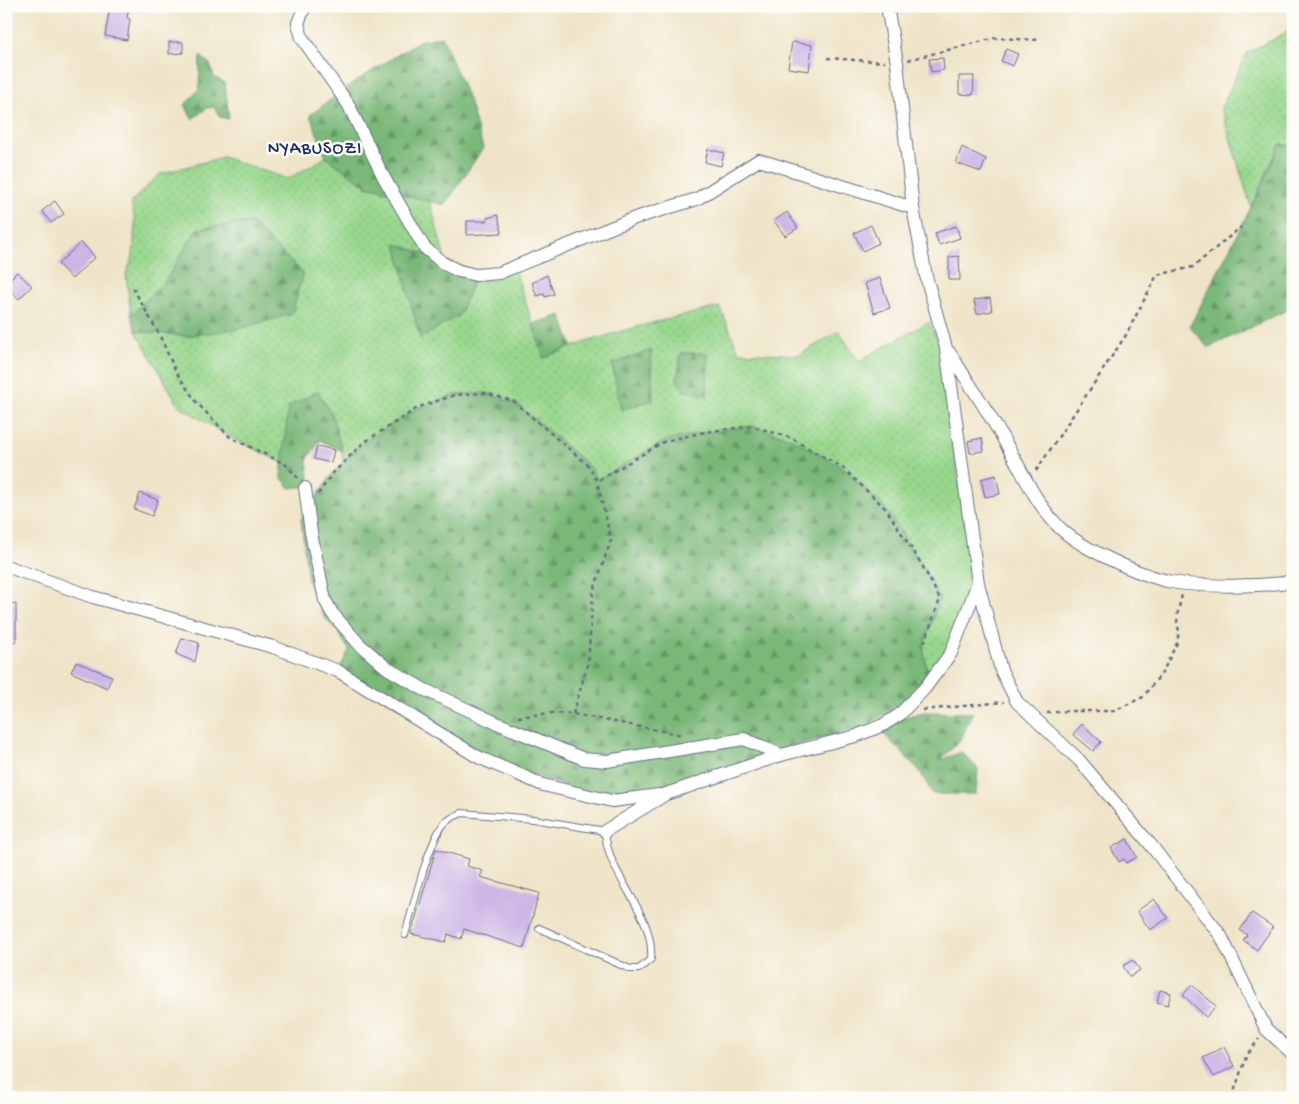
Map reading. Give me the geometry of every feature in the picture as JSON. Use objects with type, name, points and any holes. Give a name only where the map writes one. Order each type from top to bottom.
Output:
[{"type":"street","points":[[305,6],[298,23],[302,38],[348,104],[383,176],[424,247],[444,264],[459,271],[476,275],[499,273],[635,218],[697,199],[759,160],[913,208]]},
{"type":"street","points":[[887,6],[897,63],[913,208],[926,276],[946,348],[978,583],[1001,670],[1009,690],[1027,714],[1079,760],[1104,787],[1206,916],[1232,955],[1266,1029],[1293,1054]]},
{"type":"street","points":[[946,348],[1005,442],[1028,485],[1058,526],[1082,544],[1137,570],[1170,582],[1216,585],[1293,580]]},
{"type":"street","points":[[304,488],[309,505],[311,533],[326,600],[340,623],[388,668],[423,689],[492,721],[584,759],[607,762],[744,739],[781,755]]},
{"type":"street","points":[[6,566],[93,597],[273,646],[338,671],[478,757],[543,785],[612,801],[666,794],[781,755],[856,736],[883,725],[899,715],[927,685],[951,653],[978,583]]},
{"type":"street","points":[[605,831],[666,794]]},
{"type":"lane","points":[[405,935],[434,842],[443,826],[452,817],[462,813],[533,819],[605,831],[608,853],[649,932],[652,948],[649,963],[639,969],[630,969],[539,928]]},
{"type":"path","points":[[827,58],[897,63],[995,38],[1041,40]]},
{"type":"path","points":[[1028,485],[1083,396],[1126,336],[1157,274],[1193,267],[1241,227]]},
{"type":"path","points":[[133,288],[159,334],[176,372],[197,403],[230,437],[285,464],[304,488]]},
{"type":"path","points":[[309,505],[333,473],[363,443],[419,407],[455,395],[486,393],[513,401],[590,466],[597,481],[611,540],[593,593],[588,664],[573,714]]},
{"type":"path","points":[[597,481],[664,441],[704,432],[752,426],[791,438],[843,468],[886,509],[922,565],[940,599],[923,648]]},
{"type":"path","points":[[1027,714],[1068,711],[1114,711],[1143,697],[1162,673],[1177,644],[1179,631],[1177,622],[1178,611],[1185,584]]},
{"type":"path","points":[[899,715],[931,708],[1007,702]]},
{"type":"path","points":[[492,721],[551,713],[573,714],[688,736]]},
{"type":"path","points":[[1232,1098],[1246,1056],[1266,1029]]},
{"type":"green space","points":[[1289,31],[1293,32],[1293,146],[1280,144],[1251,207],[1221,108],[1247,53]]},
{"type":"green space","points":[[442,36],[470,104],[483,148],[445,205],[367,186],[326,157],[310,115],[352,84],[419,41]]},
{"type":"green space","points":[[200,56],[210,64],[214,77],[225,83],[229,119],[220,117],[214,107],[207,108],[192,119],[185,105],[199,89]]},
{"type":"green space","points":[[1280,144],[1293,146],[1293,307],[1208,348],[1190,326],[1261,188]]},
{"type":"green space","points":[[223,157],[288,179],[326,157],[367,186],[430,201],[459,315],[476,275],[514,267],[544,358],[608,335],[720,307],[739,352],[799,355],[839,331],[858,361],[929,322],[940,346],[972,578],[955,641],[928,676],[923,647],[939,599],[922,565],[886,509],[618,468],[597,481],[589,466],[517,404],[486,393],[455,395],[363,443],[343,462],[342,451],[332,415],[285,464],[230,437],[179,406],[136,331],[185,336],[238,328],[292,314],[197,229],[164,283],[131,315],[126,274],[133,256],[135,221],[131,202],[160,174]]},
{"type":"green space","points":[[250,222],[303,273],[292,314],[238,329],[185,336],[136,331],[131,315],[164,283],[197,229]]},
{"type":"green space","points":[[396,244],[477,271],[459,315],[420,339]]},
{"type":"green space","points":[[561,315],[572,346],[543,358],[533,324]]},
{"type":"green space","points":[[651,350],[653,400],[621,410],[612,364]]},
{"type":"green space","points":[[681,353],[708,353],[707,395],[684,391],[677,380]]},
{"type":"green space","points":[[318,391],[332,415],[342,451],[320,440],[307,460],[310,486],[290,488],[281,477],[288,407]]},
{"type":"green space","points":[[486,393],[517,404],[589,466],[597,480],[665,441],[705,432],[752,426],[791,438],[843,468],[886,509],[922,565],[940,599],[923,647],[929,684],[865,727],[780,749],[684,785],[614,801],[590,795],[478,756],[339,670],[349,650],[336,629],[324,617],[308,581],[301,519],[333,473],[363,443],[419,407],[455,395]]},
{"type":"green space","points":[[924,712],[973,713],[960,741],[940,760],[962,752],[978,769],[976,794],[933,794],[919,770],[877,727],[896,719]]},
{"type":"building","points":[[110,6],[129,6],[127,18],[130,19],[127,40],[105,36]]},
{"type":"building","points":[[169,42],[183,42],[183,53],[169,54]]},
{"type":"building","points":[[792,42],[812,45],[809,71],[788,68]]},
{"type":"building","points":[[1006,49],[1018,54],[1013,66],[1001,61]]},
{"type":"building","points":[[943,58],[944,70],[931,72],[929,59]]},
{"type":"building","points":[[959,76],[974,76],[973,95],[959,94]]},
{"type":"building","points":[[962,147],[986,159],[981,172],[956,163]]},
{"type":"building","points":[[708,149],[724,153],[721,166],[705,162]]},
{"type":"building","points":[[55,201],[64,214],[51,223],[42,211]]},
{"type":"building","points":[[787,212],[798,228],[785,236],[774,221]]},
{"type":"building","points":[[498,215],[502,233],[467,235],[467,221],[487,221],[487,218]]},
{"type":"building","points":[[871,225],[879,243],[863,251],[854,233]]},
{"type":"building","points":[[956,226],[960,238],[939,245],[935,233]]},
{"type":"building","points":[[81,242],[95,257],[72,279],[58,264]]},
{"type":"building","points":[[959,256],[960,280],[949,280],[949,257]]},
{"type":"building","points":[[17,272],[32,286],[19,299],[6,287],[6,283]]},
{"type":"building","points":[[547,275],[554,294],[545,297],[544,294],[537,296],[532,283]]},
{"type":"building","points":[[880,278],[890,308],[874,313],[865,283]]},
{"type":"building","points":[[990,298],[992,311],[977,314],[974,300]]},
{"type":"building","points":[[982,438],[984,451],[970,453],[968,441]]},
{"type":"building","points":[[317,446],[334,450],[331,463],[314,459]]},
{"type":"building","points":[[996,475],[1000,494],[985,497],[981,479]]},
{"type":"building","points":[[140,493],[158,500],[152,516],[134,509]]},
{"type":"building","points":[[6,603],[16,604],[16,642],[6,642]]},
{"type":"building","points":[[182,638],[199,643],[195,662],[176,654]]},
{"type":"building","points":[[76,662],[112,676],[107,688],[71,672]]},
{"type":"building","points":[[1082,724],[1101,742],[1093,751],[1073,734]]},
{"type":"building","points":[[1127,839],[1137,857],[1126,863],[1124,859],[1119,862],[1111,848]]},
{"type":"building","points":[[436,849],[469,859],[467,866],[483,871],[480,877],[539,893],[524,948],[464,929],[461,939],[448,934],[446,942],[411,934]]},
{"type":"building","points":[[1154,899],[1168,918],[1150,930],[1137,911]]},
{"type":"building","points":[[1252,913],[1273,927],[1257,950],[1243,940],[1247,935],[1240,930]]},
{"type":"building","points":[[1133,960],[1140,970],[1130,977],[1123,966]]},
{"type":"building","points":[[1192,985],[1216,1006],[1206,1017],[1183,995]]},
{"type":"building","points":[[1160,990],[1171,993],[1168,1005],[1157,1002]]},
{"type":"building","points":[[1224,1047],[1234,1066],[1214,1077],[1203,1058]]},
{"type":"district","name":"NYABUSOZI","points":[[315,149]]}]
